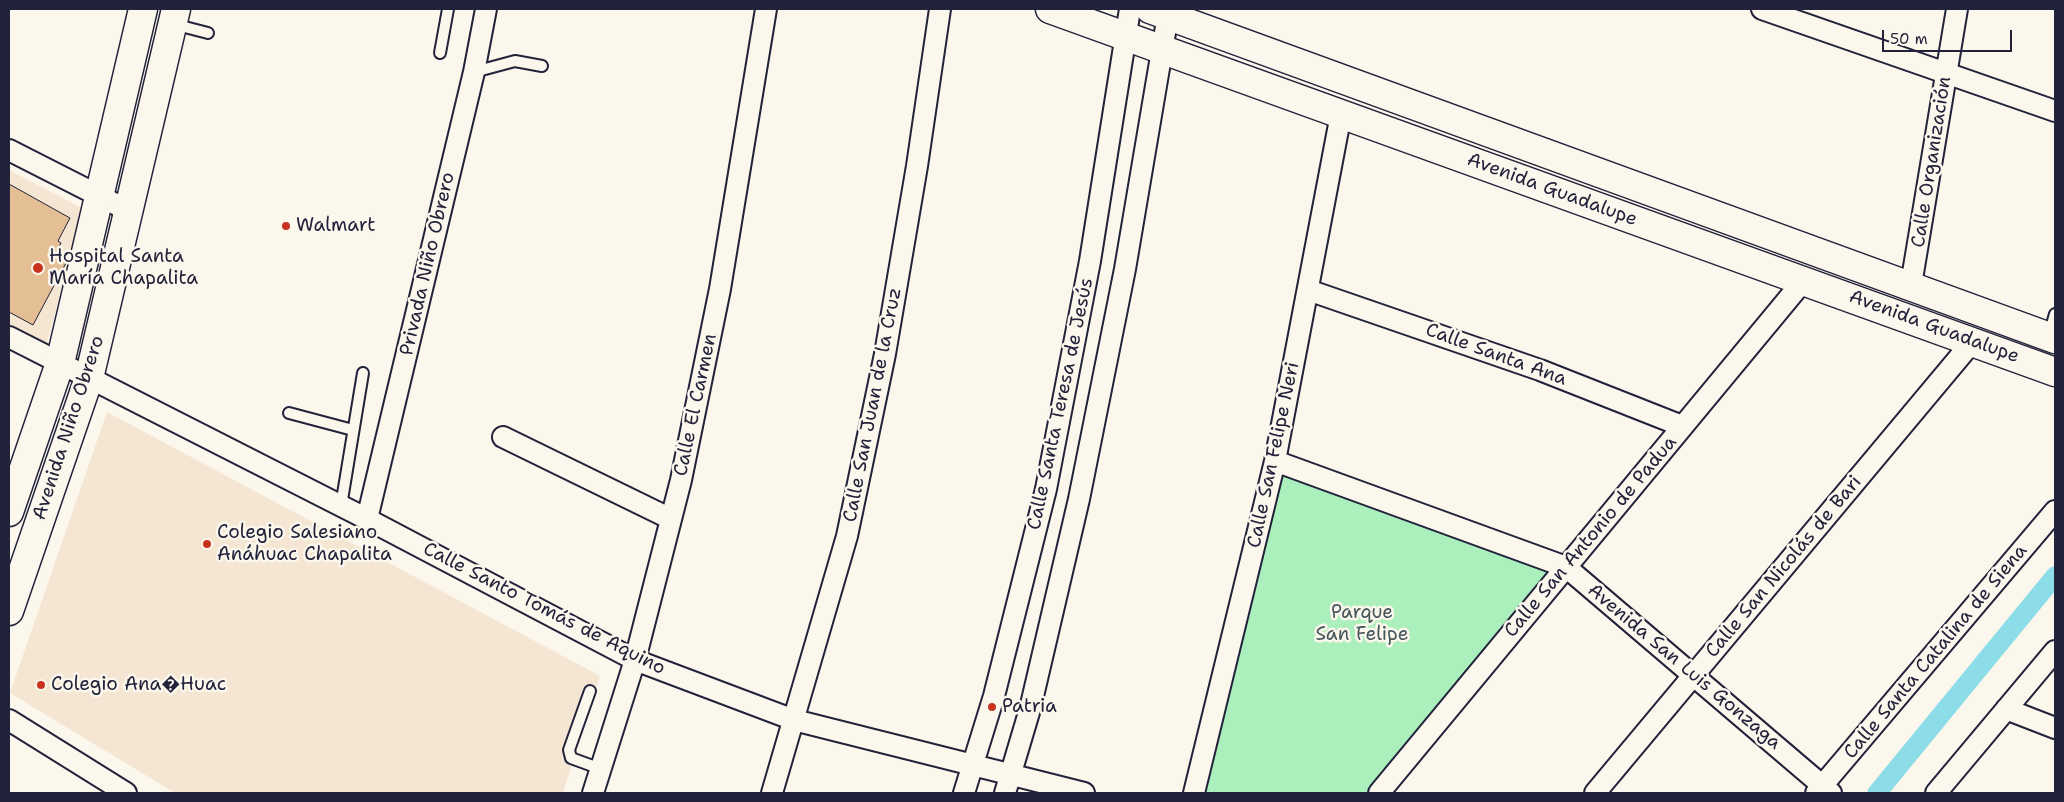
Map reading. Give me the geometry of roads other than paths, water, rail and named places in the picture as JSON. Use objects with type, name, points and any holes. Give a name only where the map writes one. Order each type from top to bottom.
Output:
[{"type":"main road","name":"Avenida Niño Obrero","points":[[9,512],[19,471],[60,363],[143,9]]},
{"type":"main road","name":"Avenida Guadalupe","points":[[1050,9],[2055,372]]},
{"type":"main road","name":"Avenida Guadalupe","points":[[1162,11],[1911,285],[2053,330]]},
{"type":"main road","name":"Avenida Niño Obrero","points":[[9,611],[89,378],[174,16]]},
{"type":"street","name":"Privada Niño Obrero","points":[[366,519],[474,72],[486,9]]},
{"type":"street","name":"Calle El Carmen","points":[[593,793],[635,660],[671,519],[720,289],[766,9]]},
{"type":"street","name":"Calle San Juan de la Cruz","points":[[772,793],[846,536],[885,354],[917,166],[940,9]]},
{"type":"street","name":"Calle Santa Teresa de Jesús","points":[[964,793],[994,696],[1046,490],[1090,261],[1128,36],[1130,9]]},
{"type":"street","points":[[1762,9],[2055,111]]},
{"type":"street","name":"Calle Organización","points":[[1911,285],[1957,9]]},
{"type":"street","name":"Calle Santa Teresa de Jesús","points":[[1008,784],[1030,709],[1079,499],[1125,269],[1162,50],[1162,11]]},
{"type":"street","name":"Calle San Felipe Neri","points":[[1194,793],[1275,461],[1341,114]]},
{"type":"street","points":[[9,150],[129,211]]},
{"type":"street","name":"Calle San Antonio de Padua","points":[[1379,793],[1804,280]]},
{"type":"street","name":"Calle Santa Ana","points":[[1308,290],[1540,370],[1682,426]]},
{"type":"street","name":"Calle Santo Tomás de Aquino","points":[[9,337],[341,506],[635,660],[794,720],[973,766],[1008,784],[1084,793]]},
{"type":"street","name":"Calle San Nicolás de Bari","points":[[1595,793],[1973,341]]},
{"type":"street","points":[[503,437],[671,519]]},
{"type":"street","name":"Avenida San Luis Gonzaga","points":[[1275,461],[1566,567],[1694,676],[1824,791]]},
{"type":"street","name":"Calle Santa Catalina de Siena","points":[[1824,791],[2055,511]]},
{"type":"street","points":[[1936,793],[2055,651]]},
{"type":"street","points":[[2006,709],[2055,728]]},
{"type":"street","points":[[9,720],[126,793]]},
{"type":"lane","points":[[440,53],[448,9]]},
{"type":"lane","points":[[174,16],[208,33]]},
{"type":"lane","points":[[474,72],[515,61],[542,66]]},
{"type":"lane","points":[[341,506],[363,373]]},
{"type":"lane","points":[[289,413],[353,430]]},
{"type":"lane","points":[[590,691],[569,750],[571,758],[601,768]]},
{"type":"waterway","points":[[1877,793],[2055,576]]},
{"type":"place","name":"Walmart","points":[[286,226]]},
{"type":"place","name":"Hospital Santa María Chapalita","points":[[38,268]]},
{"type":"place","name":"Colegio Salesiano Anáhuac Chapalita","points":[[207,544]]},
{"type":"place","name":"Colegio Ana�Huac","points":[[41,685]]},
{"type":"place","name":"Patria","points":[[992,707]]},
{"type":"park label","name":"Parque San Felipe","points":[[1362,624]]}]
